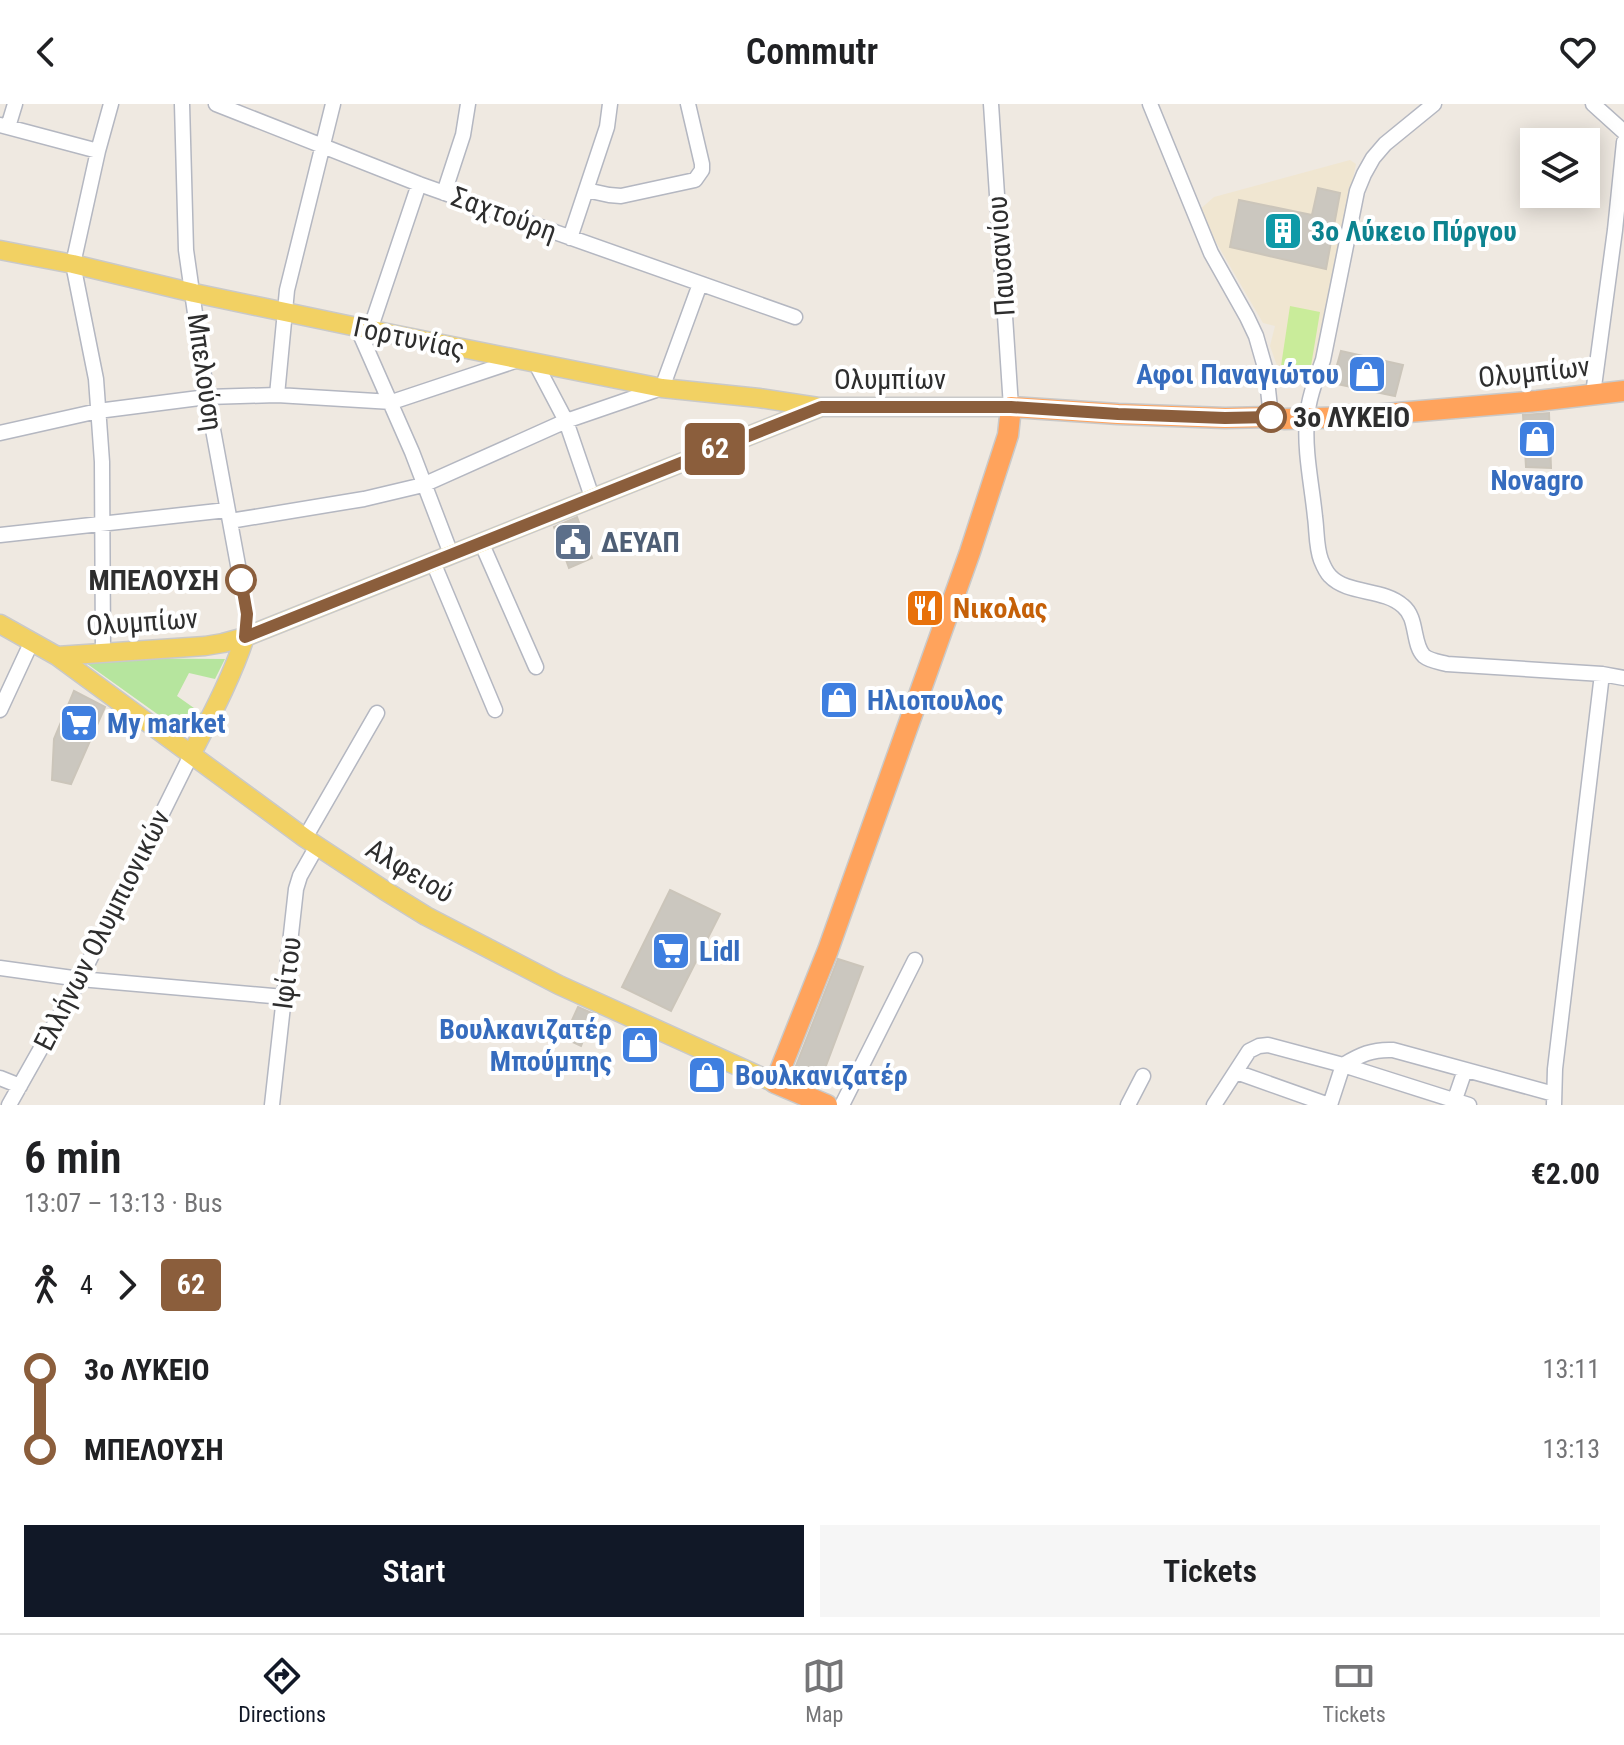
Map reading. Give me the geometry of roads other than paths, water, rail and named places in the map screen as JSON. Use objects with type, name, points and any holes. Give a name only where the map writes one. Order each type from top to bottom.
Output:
[{"type":"highway","name":"Ολυμπίων","points":[[1011,407],[1284,419],[1350,417],[1624,391]]},
{"type":"highway","points":[[775,1083],[828,950],[936,650],[1008,435],[1011,407]]},
{"type":"highway","name":"Αλφειού","points":[[775,1083],[827,1105]]},
{"type":"main road","name":"Γορτυνίας","points":[[0,250],[194,293],[662,388],[821,407]]},
{"type":"main road","name":"Ολυμπίων","points":[[57,656],[205,646],[245,637],[821,407],[1011,407]]},
{"type":"main road","name":"Αλφειού","points":[[0,624],[57,656],[311,842],[384,890],[559,985],[775,1083]]},
{"type":"main road","points":[[192,753],[245,637]]},
{"type":"street","points":[[15,104],[4,126],[98,151]]},
{"type":"street","points":[[103,653],[102,462],[96,379],[73,264],[111,104]]},
{"type":"street","name":"Μπελούση","points":[[182,104],[186,250],[207,397],[247,614],[245,637]]},
{"type":"street","name":"Σαχτούρη","points":[[216,104],[419,184],[795,317]]},
{"type":"street","points":[[277,395],[287,290],[333,104]]},
{"type":"street","points":[[444,193],[463,135],[468,104]]},
{"type":"street","points":[[570,238],[607,127],[610,104]]},
{"type":"street","points":[[586,190],[621,196],[695,180],[702,170],[702,164],[688,104]]},
{"type":"street","name":"Παυσανίου","points":[[991,104],[1011,407]]},
{"type":"street","points":[[1150,104],[1211,253],[1256,336],[1266,371],[1271,417]]},
{"type":"street","points":[[1434,104],[1385,144],[1373,158],[1357,191],[1323,360],[1307,418],[1320,559],[1332,578],[1342,584],[1401,603],[1413,622],[1419,648],[1425,657],[1447,664],[1624,678]]},
{"type":"street","points":[[1593,104],[1624,132]]},
{"type":"street","points":[[1593,394],[1624,142]]},
{"type":"street","points":[[419,184],[364,328],[423,485],[442,558],[495,710]]},
{"type":"street","points":[[0,535],[103,522],[228,515],[364,499],[423,485],[566,421],[662,388],[700,284]]},
{"type":"street","points":[[0,433],[98,411],[207,397],[277,395],[392,402],[527,362],[566,421],[592,497]]},
{"type":"street","points":[[481,542],[536,667]]},
{"type":"street","points":[[0,710],[32,641]]},
{"type":"street","points":[[1236,1072],[1329,1105],[1343,1065],[1366,1052],[1393,1050],[1554,1100],[1555,1069],[1602,674]]},
{"type":"street","name":"Ιφίτου","points":[[272,1105],[296,889],[311,842],[377,713]]},
{"type":"street","name":"Ελλήνων Ολυμπιονικών","points":[[9,1105],[80,979],[192,753]]},
{"type":"street","points":[[842,1105],[915,960]]},
{"type":"street","points":[[0,968],[80,979],[284,997]]},
{"type":"street","points":[[1214,1105],[1249,1051],[1268,1045],[1343,1065],[1453,1103],[1469,1105]]},
{"type":"street","points":[[1453,1103],[1465,1070]]},
{"type":"street","points":[[1128,1105],[1143,1076]]},
{"type":"street","points":[[0,1078],[20,1086]]},
{"type":"place","name":"3o Λύκειο Πύργου","points":[[1283,231]]},
{"type":"place","name":"Αφοι Παναγιώτου","points":[[1367,374]]},
{"type":"place","name":"3ο ΛΥΚΕΙΟ","points":[[1271,417]]},
{"type":"place","name":"Novagro","points":[[1537,439]]},
{"type":"place","name":"ΔΕΥΑΠ","points":[[573,542]]},
{"type":"place","name":"ΜΠΕΛΟΥΣΗ","points":[[241,580]]},
{"type":"place","name":"Νικολας","points":[[925,608]]},
{"type":"place","name":"Ηλιοπουλος","points":[[839,700]]},
{"type":"place","name":"My market","points":[[79,723]]},
{"type":"place","name":"Lidl","points":[[671,951]]},
{"type":"place","name":"Βουλκανιζατέρ Μπούμπης","points":[[640,1045]]},
{"type":"place","name":"Βουλκανιζατέρ","points":[[707,1075]]}]
